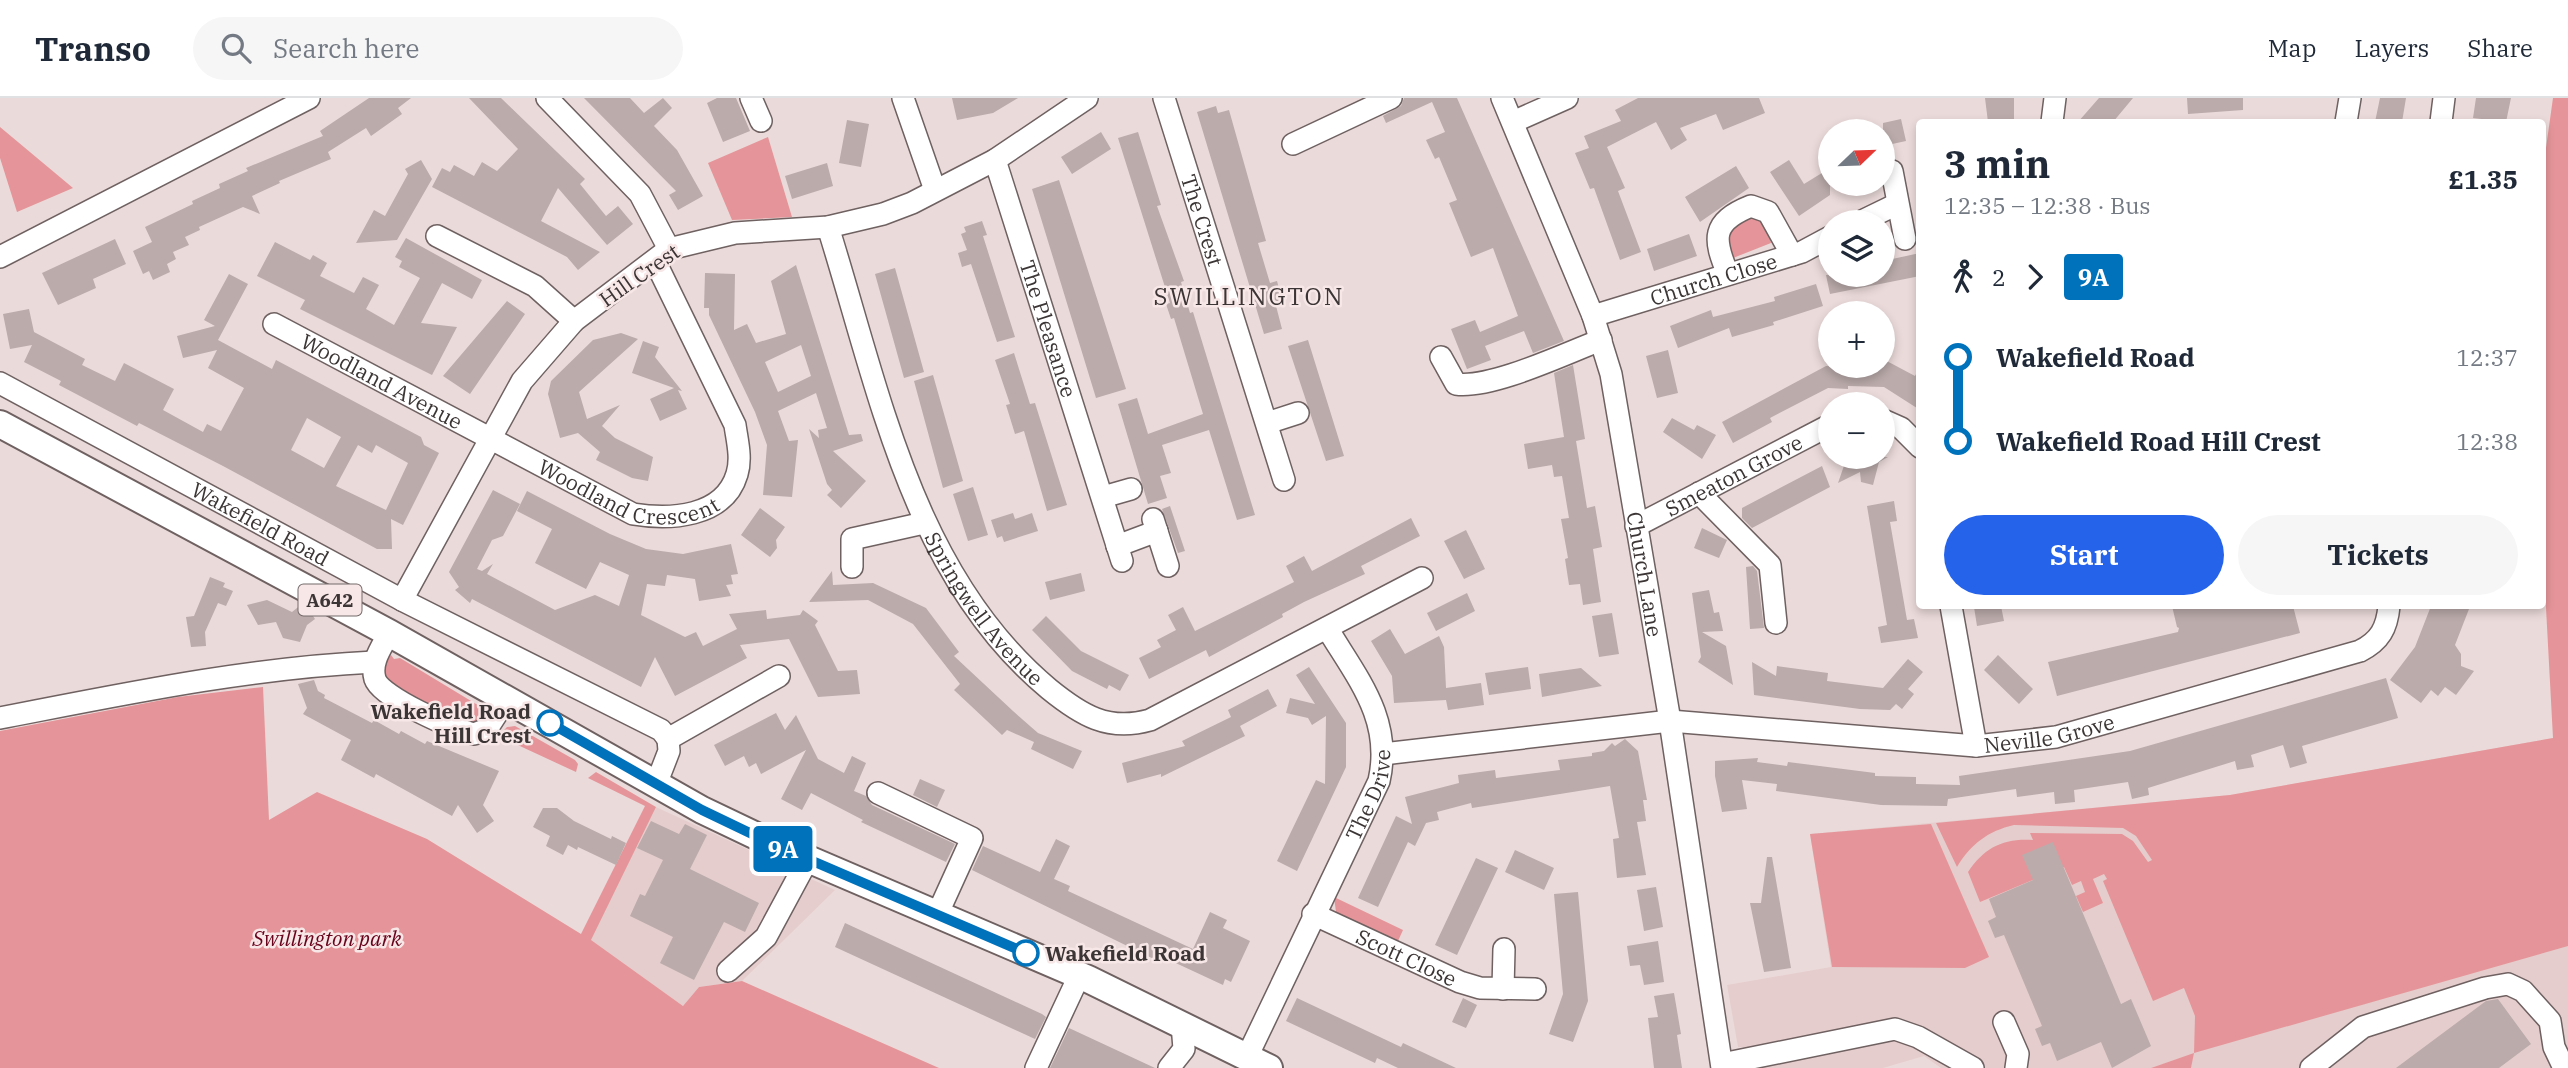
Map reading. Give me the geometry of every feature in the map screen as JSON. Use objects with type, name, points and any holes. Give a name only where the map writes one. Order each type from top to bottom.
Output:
[{"type":"main road","name":"Wakefield Road","points":[[0,424],[389,633],[657,782],[702,810],[808,859],[1079,976],[1183,1036],[1258,1063]]},
{"type":"street","points":[[0,257],[309,98]]},
{"type":"street","name":"Woodland Crescent","points":[[491,439],[633,514],[656,518],[681,517],[706,509],[726,493],[737,475],[739,450],[735,425],[662,255],[640,194],[547,98]]},
{"type":"street","points":[[751,98],[761,121]]},
{"type":"street","points":[[903,98],[935,190]]},
{"type":"street","name":"Hill Crest","points":[[402,600],[522,381],[574,321],[662,255],[735,233],[828,227],[883,214],[995,160],[1087,98]]},
{"type":"street","name":"The Crest","points":[[1164,98],[1284,480]]},
{"type":"street","points":[[1293,144],[1391,98]]},
{"type":"street","name":"Church Lane","points":[[1502,98],[1593,316],[1622,426],[1722,1066]]},
{"type":"street","points":[[1513,121],[1567,98]]},
{"type":"street","points":[[2052,119],[2055,98]]},
{"type":"street","points":[[2346,119],[2350,98]]},
{"type":"street","points":[[2441,119],[2444,98]]},
{"type":"street","name":"The Pleasance","points":[[995,160],[1120,553],[1155,525],[1168,566]]},
{"type":"street","points":[[1895,191],[1905,239]]},
{"type":"street","points":[[1885,210],[1897,204]]},
{"type":"street","points":[[1728,274],[1716,244],[1718,231],[1727,221],[1751,206],[1768,212],[1792,254]]},
{"type":"street","name":"Springwell Avenue","points":[[828,227],[902,463],[924,523],[961,588],[993,632],[1036,678],[1066,702],[1108,724],[1129,726],[1150,720],[1422,578]]},
{"type":"street","points":[[437,236],[535,286],[574,321]]},
{"type":"street","name":"Church Close","points":[[1593,316],[1792,254],[1818,242]]},
{"type":"street","name":"Woodland Avenue","points":[[274,324],[491,439]]},
{"type":"street","points":[[1441,357],[1456,384],[1468,385],[1525,369],[1601,340]]},
{"type":"street","name":"Wakefield Road","points":[[0,383],[402,600],[661,730],[668,739]]},
{"type":"street","points":[[1267,423],[1298,413]]},
{"type":"street","points":[[1895,425],[1916,443]]},
{"type":"street","name":"Smeaton Grove","points":[[1636,526],[1818,431]]},
{"type":"street","points":[[1103,497],[1131,489]]},
{"type":"street","points":[[1699,493],[1770,565],[1776,623]]},
{"type":"street","points":[[852,567],[852,540],[924,523]]},
{"type":"street","points":[[1952,609],[1976,746]]},
{"type":"street","name":"Neville Grove","points":[[1670,721],[1976,746],[2056,737],[2360,651],[2379,638],[2385,627],[2388,609]]},
{"type":"street","points":[[1327,628],[1377,714],[1383,754]]},
{"type":"street","points":[[389,633],[374,662],[375,680],[385,694],[470,733],[479,734],[487,729],[507,698]]},
{"type":"street","points":[[0,718],[191,681],[323,664],[374,662]]},
{"type":"street","points":[[657,782],[669,751],[668,739],[779,676]]},
{"type":"street","name":"The Drive","points":[[1258,1063],[1313,914],[1379,781],[1383,754],[1670,721]]},
{"type":"street","points":[[878,793],[972,838],[937,915]]},
{"type":"street","points":[[728,971],[766,937],[808,859]]},
{"type":"street","name":"Scott Close","points":[[1313,914],[1460,982],[1503,989],[1535,989]]},
{"type":"street","points":[[1503,989],[1504,948]]},
{"type":"street","points":[[1036,1068],[1079,976]]},
{"type":"street","points":[[2311,1068],[2363,1027],[2485,988],[2508,984],[2523,991],[2550,1021],[2554,1047],[2564,1068]]},
{"type":"street","points":[[2004,1022],[2018,1055],[2016,1068]]},
{"type":"street","points":[[1722,1066],[1895,1029],[1918,1037],[1973,1068]]},
{"type":"street","points":[[1169,1068],[1183,1036]]},
{"type":"shaded area","points":[[2554,738],[2568,791],[2568,1068],[2191,1068],[2193,1054],[2151,1068],[1941,1068],[1924,1056],[1883,1068],[1747,1068],[1743,1047],[1738,1047],[1727,985],[1831,967],[1810,834],[2230,795]]},
{"type":"shaded area","points":[[656,807],[835,890],[742,981],[699,987],[683,1006],[590,940]]},
{"type":"green space","points":[[2553,98],[2568,98],[2568,946],[2194,1053],[2195,1016],[2184,988],[2153,1001],[2103,881],[2107,879],[2104,874],[2093,879],[2103,903],[2083,912],[2076,896],[2085,892],[2081,881],[2072,885],[2064,867],[1980,902],[1968,872],[1995,846],[2012,841],[2033,840],[2030,833],[2122,834],[2133,841],[2148,862],[2152,860],[2136,836],[2123,828],[2014,825],[1981,840],[1957,867],[1936,823],[2230,795],[2553,738],[2546,608],[2546,148]]},
{"type":"green space","points":[[0,127],[73,188],[17,212],[0,158]]},
{"type":"green space","points":[[768,137],[792,217],[732,220],[708,163]]},
{"type":"green space","points":[[1755,215],[1768,227],[1771,243],[1733,258],[1723,245],[1725,229]]},
{"type":"green space","points":[[391,655],[481,707],[487,718],[473,725],[386,684],[380,666]]},
{"type":"green space","name":"Swillington park","points":[[263,687],[269,820],[317,792],[427,839],[581,934],[645,806],[588,778],[596,772],[656,807],[591,940],[683,1006],[699,987],[742,981],[939,1068],[0,1068],[0,731],[178,697]]},
{"type":"green space","points":[[515,726],[575,760],[578,764],[576,772],[498,736],[507,727]]},
{"type":"green space","points":[[1931,824],[1989,957],[1965,968],[1832,967],[1810,834]]},
{"type":"green space","points":[[1334,897],[1403,930],[1398,941],[1336,912]]},
{"type":"green space","points":[[2194,1053],[2191,1068],[2151,1068]]},
{"type":"building","points":[[369,98],[411,98],[398,108],[402,114],[371,136],[366,128],[328,152],[331,159],[279,181],[280,183],[252,196],[260,214],[243,207],[199,227],[200,230],[185,237],[189,245],[173,252],[176,259],[167,264],[170,272],[153,280],[149,271],[143,274],[133,251],[152,242],[145,227],[193,204],[192,201],[220,188],[219,184],[248,171],[246,168],[323,136],[320,131]]},
{"type":"building","points":[[469,98],[501,98],[585,179],[580,184],[606,216],[618,206],[633,224],[607,245],[558,188],[541,221],[600,252],[578,270],[567,257],[432,187],[442,168],[450,172],[454,165],[474,176],[482,162],[497,171],[518,149]]},
{"type":"building","points":[[584,98],[630,98],[644,113],[663,98],[672,108],[654,126],[677,150],[703,196],[678,210],[669,195],[676,191]]},
{"type":"building","points":[[717,98],[736,98],[750,131],[723,142],[707,103]]},
{"type":"building","points":[[952,98],[1018,98],[993,113],[957,120]]},
{"type":"building","points":[[1404,98],[1457,98],[1564,341],[1533,353],[1524,331],[1485,346],[1491,360],[1467,369],[1451,329],[1475,320],[1480,332],[1518,316],[1493,248],[1471,257],[1449,203],[1457,200],[1439,157],[1435,159],[1426,140],[1445,132],[1432,102],[1386,123],[1383,116],[1401,106]]},
{"type":"building","points":[[1638,98],[1759,98],[1765,113],[1723,130],[1716,114],[1680,128],[1687,140],[1671,150],[1656,122],[1607,147],[1625,188],[1618,191],[1641,252],[1620,260],[1594,188],[1590,189],[1575,153],[1589,148],[1584,136],[1621,121],[1615,110]]},
{"type":"building","points":[[1985,98],[2014,98],[2014,119],[1988,119]]},
{"type":"building","points":[[2099,98],[2133,98],[2116,119],[2081,119]]},
{"type":"building","points":[[2187,98],[2243,98],[2243,110],[2188,114]]},
{"type":"building","points":[[2380,98],[2406,98],[2402,119],[2376,119]]},
{"type":"building","points":[[2476,98],[2511,98],[2507,119],[2473,118]]},
{"type":"building","points":[[1216,106],[1218,113],[1229,110],[1266,241],[1258,243],[1270,283],[1277,281],[1282,300],[1275,302],[1282,329],[1264,334],[1197,112]]},
{"type":"building","points":[[1901,119],[1906,141],[1895,143],[1895,120]]},
{"type":"building","points":[[847,120],[869,124],[861,167],[839,163]]},
{"type":"building","points":[[1101,132],[1111,149],[1072,174],[1061,157]]},
{"type":"building","points":[[1138,132],[1161,205],[1157,206],[1184,281],[1181,282],[1190,313],[1193,312],[1255,515],[1237,520],[1209,430],[1162,445],[1171,473],[1160,476],[1167,498],[1148,504],[1118,404],[1137,398],[1148,434],[1203,414],[1174,318],[1171,319],[1166,304],[1170,303],[1118,138]]},
{"type":"building","points":[[421,160],[432,179],[397,240],[356,243],[374,210],[385,216],[408,174],[405,169]]},
{"type":"building","points":[[1789,160],[1804,184],[1818,175],[1818,196],[1829,196],[1799,216],[1770,172]]},
{"type":"building","points":[[827,163],[833,186],[792,199],[785,176]]},
{"type":"building","points":[[1736,166],[1749,188],[1700,222],[1685,197]]},
{"type":"building","points":[[1059,180],[1126,389],[1096,398],[1032,189]]},
{"type":"building","points":[[982,221],[987,235],[983,236],[1015,337],[997,342],[971,264],[962,267],[958,253],[967,250],[961,234],[966,232],[964,227]]},
{"type":"building","points":[[1689,234],[1697,256],[1654,271],[1647,249]]},
{"type":"building","points":[[406,238],[482,280],[472,299],[442,283],[421,323],[457,327],[432,375],[300,309],[305,300],[257,276],[275,242],[310,260],[313,255],[327,263],[320,276],[354,293],[363,277],[379,285],[366,309],[394,325],[420,278],[399,267],[402,261],[395,257]]},
{"type":"building","points":[[115,239],[126,264],[93,279],[96,288],[58,305],[42,273]]},
{"type":"building","points":[[1916,254],[1916,277],[1895,281],[1895,258]]},
{"type":"building","points":[[796,265],[849,435],[861,434],[863,441],[833,451],[866,481],[841,508],[827,495],[832,490],[827,484],[809,429],[819,438],[818,430],[827,428],[816,393],[778,411],[789,441],[798,440],[792,497],[763,495],[767,445],[755,412],[709,315],[709,308],[704,308],[705,273],[735,274],[734,330],[747,324],[756,343],[786,334],[771,281]],"holes":[[[801,345],[811,376],[778,392],[765,362]]]},
{"type":"building","points":[[895,268],[924,372],[904,378],[875,274]]},
{"type":"building","points":[[229,274],[248,284],[218,340],[272,369],[276,360],[421,437],[424,445],[439,453],[403,525],[391,519],[392,549],[377,549],[223,466],[139,423],[137,426],[59,385],[61,381],[24,362],[32,345],[10,349],[3,314],[29,309],[34,332],[85,359],[82,365],[115,381],[124,363],[174,389],[163,410],[203,432],[207,424],[221,431],[244,388],[208,368],[217,350],[183,358],[177,336],[215,326],[204,320]],"holes":[[[307,418],[341,437],[324,468],[291,450]],[[358,445],[372,453],[376,445],[408,463],[386,510],[336,486]]]},
{"type":"building","points":[[1816,284],[1821,301],[1818,301],[1818,308],[1773,322],[1774,325],[1732,337],[1729,328],[1678,348],[1670,326],[1711,310],[1713,317],[1775,301],[1774,297]]},
{"type":"building","points":[[1829,287],[1865,287],[1830,294]]},
{"type":"building","points":[[507,301],[525,314],[470,394],[443,376]]},
{"type":"building","points":[[621,333],[638,339],[579,392],[587,419],[620,405],[602,426],[615,438],[653,457],[648,481],[632,478],[596,460],[600,452],[578,433],[560,438],[548,394],[551,381],[593,340]]},
{"type":"building","points":[[1308,340],[1344,456],[1326,461],[1288,346]]},
{"type":"building","points":[[643,341],[659,347],[655,357],[682,391],[678,390],[687,409],[660,421],[650,399],[674,388],[632,373]]},
{"type":"building","points":[[1668,350],[1678,393],[1657,398],[1646,356]]},
{"type":"building","points":[[1014,353],[1030,404],[1035,403],[1067,505],[1047,511],[1024,431],[1015,434],[1006,405],[1010,404],[995,360]]},
{"type":"building","points":[[1573,365],[1585,439],[1576,441],[1587,508],[1595,506],[1602,547],[1593,549],[1601,602],[1583,605],[1580,584],[1569,585],[1565,559],[1568,558],[1561,519],[1569,518],[1562,476],[1554,477],[1552,465],[1528,469],[1524,444],[1564,437],[1554,373]]},
{"type":"building","points":[[1895,365],[1915,376],[1916,374],[1916,407],[1884,387],[1848,386],[1848,389],[1828,388],[1818,392],[1770,418],[1772,422],[1733,443],[1722,422],[1818,370],[1818,378],[1895,378]]},
{"type":"building","points":[[933,375],[963,481],[943,488],[914,381]]},
{"type":"building","points":[[1672,418],[1694,430],[1697,425],[1716,435],[1702,459],[1663,432]]},
{"type":"building","points":[[1818,468],[1823,469],[1830,487],[1752,528],[1742,518],[1742,508]]},
{"type":"building","points":[[1843,469],[1877,469],[1873,485],[1861,482],[1860,472],[1838,483]]},
{"type":"building","points":[[973,487],[988,535],[968,541],[953,494]]},
{"type":"building","points":[[493,490],[520,504],[503,536],[492,540],[477,569],[482,571],[493,564],[487,574],[555,610],[595,595],[619,606],[629,575],[600,562],[586,589],[535,563],[552,529],[517,511],[527,491],[610,534],[646,549],[683,554],[731,544],[738,574],[731,575],[733,584],[726,585],[731,596],[699,601],[695,579],[667,575],[665,586],[647,584],[641,615],[685,637],[696,632],[703,646],[737,629],[729,614],[766,610],[767,619],[800,615],[803,610],[818,621],[815,625],[838,671],[857,670],[860,694],[818,697],[789,639],[740,645],[747,658],[675,696],[655,657],[641,687],[472,599],[470,603],[455,590],[459,587],[449,572]]},
{"type":"building","points":[[1894,501],[1897,521],[1890,522],[1907,620],[1914,619],[1918,638],[1881,643],[1878,627],[1887,625],[1867,506]]},
{"type":"building","points":[[1170,506],[1185,551],[1178,553],[1162,509]]},
{"type":"building","points":[[760,508],[785,527],[776,540],[777,548],[770,557],[741,535]]},
{"type":"building","points":[[1013,513],[1015,519],[1032,513],[1038,531],[1004,542],[1002,536],[997,538],[991,520]]},
{"type":"building","points":[[1411,518],[1420,536],[1361,566],[1365,574],[1304,602],[1282,614],[1283,617],[1209,657],[1206,650],[1149,679],[1139,658],[1161,647],[1157,640],[1176,630],[1168,615],[1183,607],[1195,631],[1294,582],[1286,566],[1304,556],[1312,571]]},
{"type":"building","points":[[1702,528],[1727,540],[1719,558],[1694,548]]},
{"type":"building","points":[[1466,530],[1485,569],[1464,579],[1444,541]]},
{"type":"building","points":[[1753,566],[1757,571],[1764,628],[1750,629],[1746,567]]},
{"type":"building","points":[[832,571],[833,585],[873,583],[926,608],[959,652],[954,656],[1013,711],[1038,733],[1082,751],[1073,769],[1031,749],[1034,742],[1007,730],[1002,735],[954,690],[960,684],[913,624],[868,600],[809,602]]},
{"type":"building","points":[[1081,573],[1085,591],[1050,600],[1045,582]]},
{"type":"building","points":[[210,577],[225,583],[223,587],[233,591],[226,606],[218,603],[205,632],[206,646],[191,647],[186,617],[194,616]]},
{"type":"building","points":[[1709,590],[1714,613],[1719,612],[1723,631],[1702,632],[1726,646],[1733,685],[1698,662],[1701,657],[1692,593]]},
{"type":"building","points":[[1467,593],[1475,611],[1436,631],[1427,613]]},
{"type":"building","points":[[267,600],[292,612],[302,604],[307,607],[315,619],[307,625],[300,642],[283,638],[276,622],[258,625],[247,605]]},
{"type":"building","points":[[1974,609],[2002,609],[2004,621],[1977,626]]},
{"type":"building","points":[[2173,609],[2294,609],[2300,633],[2057,696],[2048,662],[2178,632]]},
{"type":"building","points":[[2430,609],[2469,609],[2455,645],[2461,654],[2461,666],[2474,671],[2456,695],[2445,687],[2438,696],[2431,690],[2421,703],[2390,680],[2415,647]]},
{"type":"building","points":[[1612,613],[1619,654],[1599,657],[1592,616]]},
{"type":"building","points":[[1046,616],[1081,651],[1129,675],[1120,691],[1109,685],[1107,689],[1072,671],[1032,630]]},
{"type":"building","points":[[1390,629],[1405,654],[1439,636],[1444,647],[1446,688],[1481,683],[1484,705],[1448,710],[1446,700],[1394,703],[1392,676],[1371,641]]},
{"type":"building","points":[[1998,655],[2033,689],[2019,704],[1984,670]]},
{"type":"building","points":[[1908,659],[1923,672],[1908,689],[1914,694],[1902,709],[1896,704],[1890,710],[1860,709],[1754,695],[1752,662],[1776,676],[1777,666],[1828,673],[1827,681],[1883,688]]},
{"type":"building","points":[[1309,667],[1346,723],[1346,767],[1297,871],[1277,861],[1316,780],[1325,784],[1326,716],[1312,725],[1308,718],[1286,713],[1290,698],[1315,704],[1296,675]]},
{"type":"building","points":[[1528,667],[1531,689],[1489,695],[1485,673]]},
{"type":"building","points":[[1581,668],[1602,686],[1542,697],[1539,674]]},
{"type":"building","points":[[2386,678],[2398,718],[2302,746],[2307,763],[2290,768],[2283,745],[2251,755],[2254,767],[2237,770],[2235,761],[2148,788],[2149,795],[2132,799],[2128,782],[2074,790],[2075,802],[2055,804],[2054,792],[2017,797],[2016,789],[1948,799],[1947,806],[1881,805],[1776,791],[1777,784],[1742,780],[1747,809],[1722,812],[1715,776],[1715,761],[1758,758],[1757,762],[1787,766],[1788,762],[1875,773],[1875,776],[1916,777],[1916,784],[1960,785],[1959,776],[2130,751]]},
{"type":"building","points":[[314,680],[318,691],[325,695],[324,698],[372,723],[374,720],[399,734],[401,731],[425,744],[427,741],[499,771],[483,805],[494,821],[477,833],[458,805],[452,816],[376,774],[374,778],[341,760],[351,740],[303,714],[307,708],[298,684]]},
{"type":"building","points":[[1268,689],[1277,706],[1240,726],[1245,736],[1161,777],[1161,774],[1127,783],[1122,763],[1185,746],[1182,741],[1231,717],[1228,710]]},
{"type":"building","points":[[776,713],[785,730],[796,715],[818,759],[844,773],[852,756],[866,763],[854,791],[866,796],[872,805],[955,844],[946,862],[861,822],[863,820],[811,793],[802,810],[781,799],[806,750],[761,774],[756,763],[749,767],[744,756],[725,766],[714,745]]},
{"type":"building","points":[[1625,739],[1638,751],[1647,800],[1643,800],[1646,821],[1637,822],[1646,875],[1617,878],[1613,839],[1619,838],[1610,786],[1472,808],[1471,803],[1437,812],[1439,820],[1426,823],[1415,846],[1408,842],[1378,907],[1358,898],[1396,816],[1412,824],[1405,797],[1459,783],[1458,775],[1495,770],[1496,778],[1560,770],[1558,760],[1592,756],[1592,753],[1604,751],[1612,743],[1615,746]]},
{"type":"building","points":[[920,779],[945,790],[937,807],[913,795]]},
{"type":"building","points":[[543,808],[557,808],[574,821],[611,839],[612,836],[626,843],[616,865],[578,847],[577,850],[568,845],[563,855],[546,846],[550,836],[533,827]]},
{"type":"building","points":[[651,821],[679,834],[685,824],[707,835],[690,869],[759,903],[745,932],[724,922],[694,980],[660,963],[673,937],[630,916],[640,894],[645,896],[663,860],[637,848]]},
{"type":"building","points":[[1056,839],[1070,846],[1054,879],[1070,886],[1068,891],[1193,949],[1210,912],[1227,920],[1223,928],[1250,941],[1231,982],[1225,979],[1223,985],[1165,958],[1162,963],[972,870],[983,846],[1040,872]]},
{"type":"building","points":[[2053,842],[2121,1004],[2131,999],[2151,1046],[2112,1068],[2101,1042],[2057,1061],[2050,1043],[2042,1046],[2035,1029],[2042,1026],[2004,935],[1995,938],[1988,921],[1996,917],[1989,899],[2033,880],[2022,855]]},
{"type":"building","points":[[1515,850],[1554,868],[1544,890],[1505,872]]},
{"type":"building","points":[[1767,857],[1772,857],[1791,968],[1764,972],[1750,903],[1761,903]]},
{"type":"building","points":[[1476,858],[1498,868],[1457,955],[1435,945]]},
{"type":"building","points":[[1656,887],[1663,927],[1644,931],[1637,890]]},
{"type":"building","points":[[1578,892],[1588,1001],[1573,1042],[1549,1034],[1563,994],[1554,894]]},
{"type":"building","points":[[845,923],[1042,1014],[1046,1017],[1035,1039],[835,947]]},
{"type":"building","points":[[1658,941],[1664,982],[1644,985],[1640,965],[1630,966],[1627,946]]},
{"type":"building","points":[[1674,993],[1681,1034],[1677,1035],[1682,1068],[1654,1068],[1648,1018],[1658,1017],[1654,996]]},
{"type":"building","points":[[1297,998],[1401,1047],[1403,1043],[1456,1068],[1398,1068],[1377,1058],[1375,1063],[1286,1021]]},
{"type":"building","points":[[1463,998],[1477,1005],[1466,1028],[1452,1022]]},
{"type":"building","points":[[2498,999],[2531,1044],[2499,1068],[2396,1068],[2486,1001]]},
{"type":"building","points":[[1069,1028],[1155,1068],[1050,1068]]},
{"type":"bus line","name":"9A","points":[[550,723],[702,810],[773,844],[1026,953]]},
{"type":"place","name":"Wakefield Road Hill Crest","points":[[550,723]]},
{"type":"place","name":"Wakefield Road","points":[[1026,953]]},
{"type":"district","name":"SWILLINGTON","points":[[1249,296]]}]
